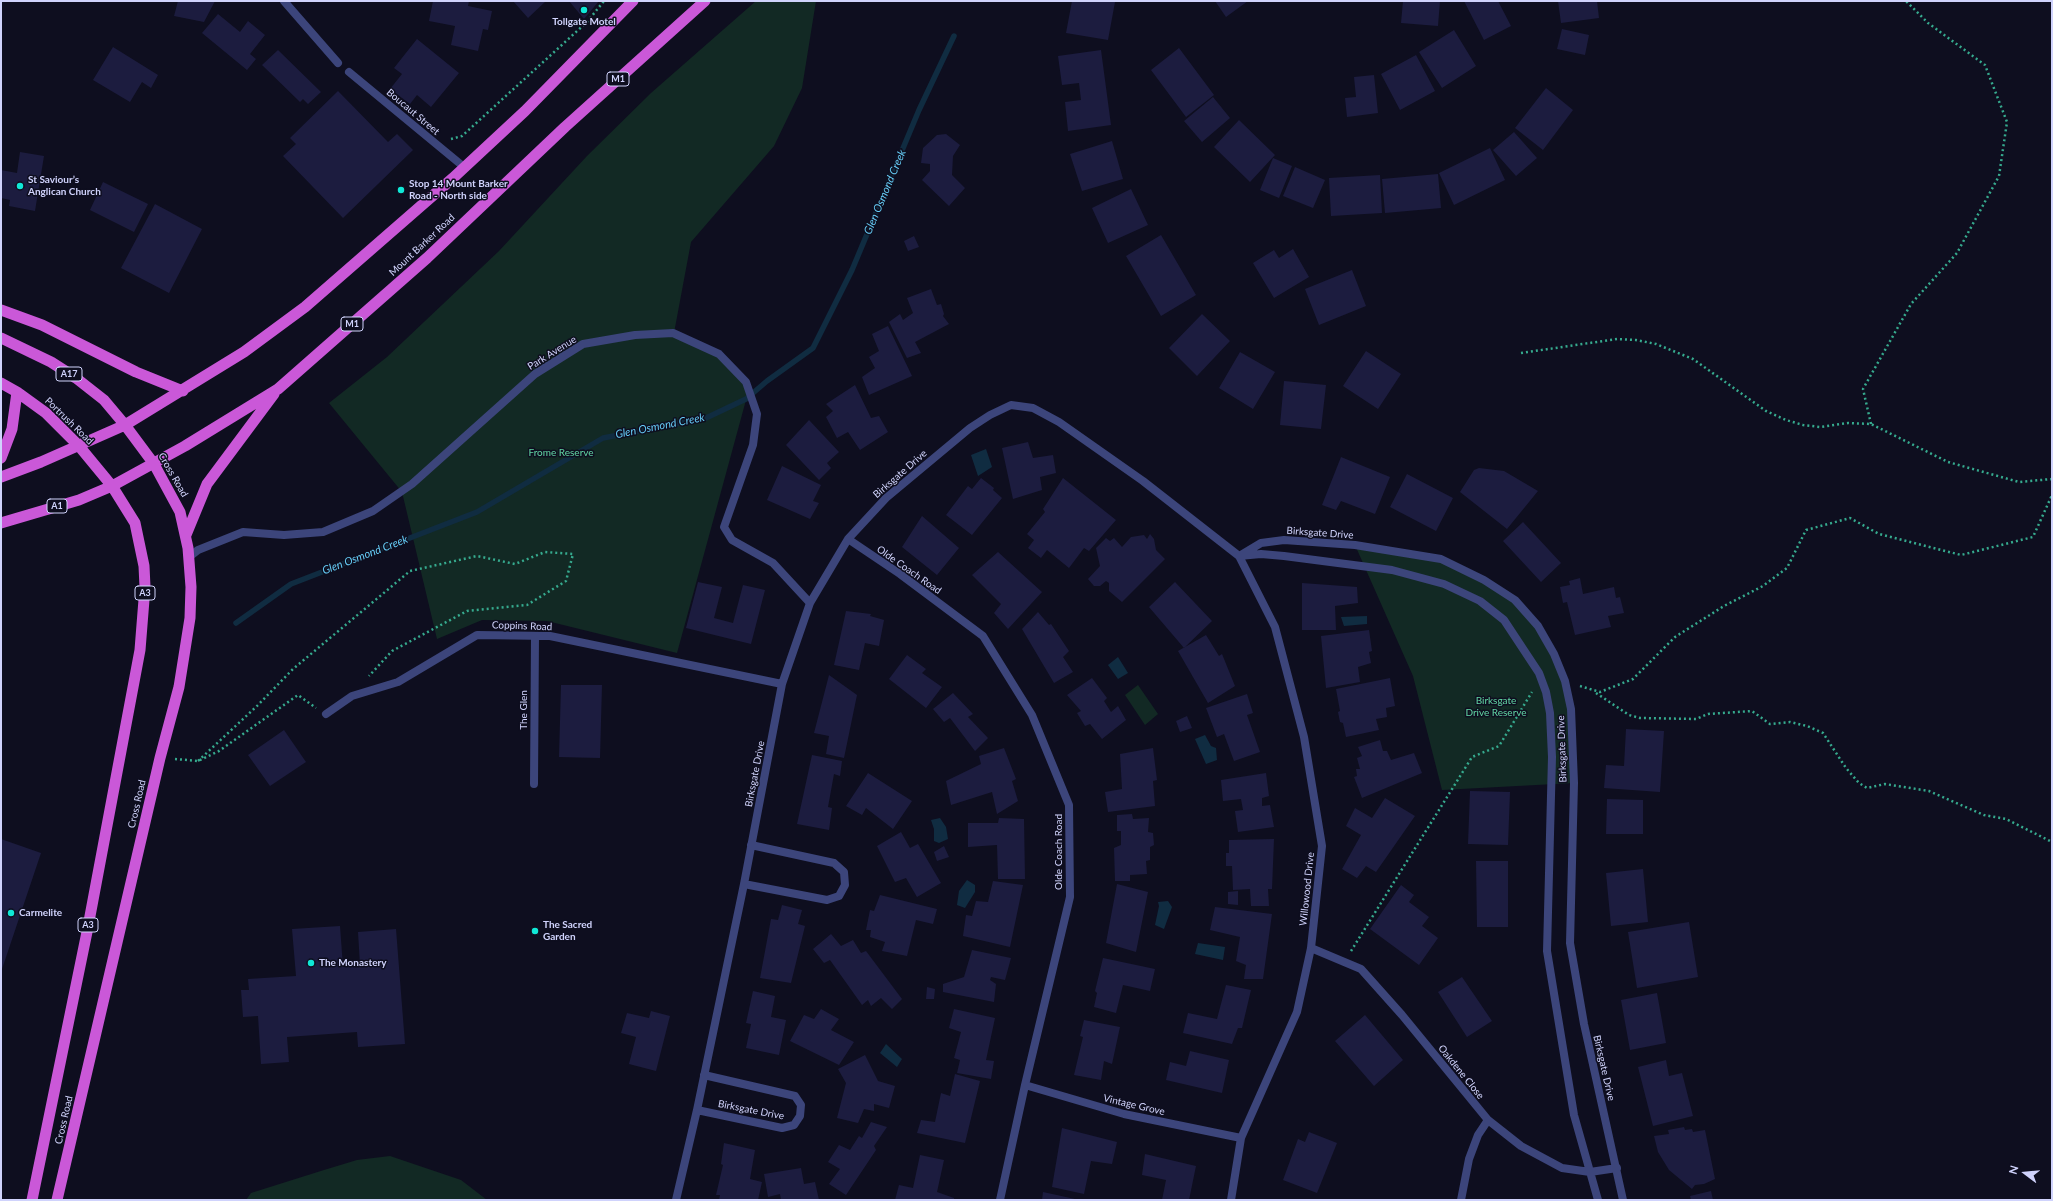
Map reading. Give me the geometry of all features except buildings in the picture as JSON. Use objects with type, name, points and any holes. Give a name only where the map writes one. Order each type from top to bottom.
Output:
[{"type":"highway","points":[[1,477],[125,425],[183,391],[244,352],[305,307],[464,167],[541,95],[633,1]]},
{"type":"highway","name":"Mount Barker Road","points":[[154,464],[278,389],[426,258],[565,127],[705,1]]},
{"type":"highway","points":[[1,310],[42,325],[136,372],[183,391]]},
{"type":"highway","name":"A17","points":[[1,338],[51,362],[76,378],[104,400],[125,425]]},
{"type":"highway","name":"Portrush Road","points":[[1,383],[17,392],[46,413],[78,446],[112,486]]},
{"type":"highway","points":[[186,535],[207,484],[278,389]]},
{"type":"highway","points":[[1,458],[12,429],[17,392]]},
{"type":"highway","name":"Cross Road","points":[[57,1200],[160,758],[179,687],[190,618],[191,587],[189,557],[186,535],[180,512],[154,464],[125,425]]},
{"type":"highway","name":"A1","points":[[1,523],[79,500],[112,486],[154,464]]},
{"type":"highway","name":"Cross Road","points":[[32,1200],[87,932],[140,650],[145,587],[142,547],[134,523],[112,486]]},
{"type":"street","points":[[284,1],[338,63]]},
{"type":"street","name":"Boucaut Street","points":[[349,72],[464,167]]},
{"type":"street","name":"Park Avenue","points":[[189,557],[198,550],[243,532],[284,535],[323,532],[372,511],[412,484],[535,374],[583,344],[635,334],[673,333],[719,354],[746,382],[757,414],[753,445],[724,527],[732,540],[773,563],[810,603]]},
{"type":"street","name":"Birksgate Drive","points":[[676,1200],[697,1110],[744,884],[782,684],[810,603],[848,539],[886,498],[970,428],[990,415],[1011,406],[1033,408],[1058,422],[1143,481],[1239,556],[1261,554],[1312,558],[1392,570],[1444,584],[1480,601],[1504,620],[1539,673],[1550,713],[1552,757],[1547,951],[1574,1115],[1598,1200]]},
{"type":"street","name":"Olde Coach Road","points":[[848,539],[900,574],[983,636],[1032,715],[1069,805],[1070,897],[1025,1085],[1000,1200]]},
{"type":"street","name":"Birksgate Drive","points":[[1239,556],[1261,543],[1284,540],[1355,545],[1441,559],[1484,580],[1515,600],[1538,626],[1554,654],[1562,674],[1571,709],[1574,783],[1570,943],[1584,1024],[1623,1200]]},
{"type":"street","name":"Willowood Drive","points":[[1231,1200],[1241,1138],[1297,1012],[1311,948],[1322,846],[1304,737],[1275,627],[1239,556]]},
{"type":"street","name":"Coppins Road","points":[[326,714],[352,696],[398,682],[477,635],[550,636],[782,684]]},
{"type":"street","name":"The Glen","points":[[534,784],[535,636]]},
{"type":"street","points":[[744,884],[827,900],[839,896],[845,885],[844,872],[834,863],[751,845]]},
{"type":"street","name":"Oakdene Close","points":[[1311,948],[1361,970],[1402,1015],[1488,1120],[1521,1146],[1556,1165],[1590,1172],[1617,1168]]},
{"type":"street","name":"Birksgate Drive","points":[[697,1110],[782,1128],[794,1125],[800,1116],[801,1105],[796,1096],[704,1075]]},
{"type":"street","name":"Vintage Grove","points":[[1025,1085],[1124,1114],[1241,1138]]},
{"type":"street","points":[[1461,1200],[1469,1159],[1478,1135],[1488,1120]]},
{"type":"path","points":[[451,139],[462,136],[587,22],[604,1]]},
{"type":"path","points":[[1872,424],[1863,389],[1911,304],[1957,253],[1999,176],[2006,122],[1985,65],[1928,23],[1906,1]]},
{"type":"path","points":[[1521,353],[1617,339],[1649,343],[1675,350],[1693,359],[1766,411],[1786,420],[1803,425],[1820,427],[1848,423],[1872,424],[1948,462],[2019,482],[2052,479]]},
{"type":"path","points":[[2052,495],[2033,537],[1961,554],[1879,534],[1850,518],[1806,530],[1787,568],[1763,586],[1724,606],[1675,637],[1633,679],[1600,692],[1594,691],[1629,714],[1640,718],[1696,719],[1708,714],[1752,711],[1770,724],[1790,722],[1807,726],[1823,732],[1846,768],[1858,783],[1867,788],[1885,784],[1929,791],[1984,815],[2006,819],[2052,842]]},
{"type":"path","points":[[198,761],[257,706],[293,669],[410,572],[477,556],[515,564],[545,552],[573,554],[566,581],[527,605],[467,611],[392,651],[352,696]]},
{"type":"path","points":[[1344,962],[1472,757],[1499,746],[1532,691],[1544,687]]},
{"type":"path","points":[[160,758],[198,761],[219,751],[298,695],[326,714]]},
{"type":"green space","name":"Frome Reserve","points":[[756,1],[816,1],[802,88],[774,146],[691,242],[674,333],[719,354],[746,382],[751,395],[746,400],[677,653],[547,621],[482,620],[437,639],[402,492],[329,403],[387,357],[499,251],[587,156],[651,93]]},
{"type":"green space","name":"Birksgate Drive Reserve","points":[[1355,545],[1441,559],[1515,600],[1538,626],[1565,681],[1574,783],[1442,790],[1413,676]]},
{"type":"green space","points":[[1138,685],[1158,714],[1145,725],[1125,695]]},
{"type":"green space","points":[[390,1156],[461,1180],[487,1200],[246,1200],[251,1193],[324,1170],[357,1160]]},
{"type":"water","points":[[986,449],[992,467],[978,476],[971,455]]},
{"type":"water","points":[[1367,616],[1367,624],[1344,626],[1341,617]]},
{"type":"water","points":[[1118,657],[1128,673],[1118,679],[1108,665]]},
{"type":"water","points":[[1205,735],[1211,746],[1216,748],[1217,760],[1206,764],[1195,739]]},
{"type":"water","points":[[940,818],[946,827],[948,839],[939,843],[934,841],[934,829],[931,820]]},
{"type":"water","points":[[967,880],[975,885],[975,892],[965,908],[957,905],[959,891]]},
{"type":"water","points":[[1168,901],[1172,907],[1164,929],[1155,925],[1159,906],[1158,902]]},
{"type":"water","points":[[1198,943],[1225,947],[1223,960],[1195,954]]},
{"type":"water","points":[[886,1044],[902,1059],[897,1067],[880,1053]]},
{"type":"waterway","name":"Glen Osmond Creek","points":[[236,623],[291,584],[477,512],[603,438],[706,418],[746,399],[767,381],[813,348],[852,270],[919,110],[954,36]]},
{"type":"place","name":"Tollgate Motel","points":[[584,10]]},
{"type":"place","name":"St Saviour’s Anglican Church","points":[[20,186]]},
{"type":"place","name":"Stop 14 Mount Barker Road - North side","points":[[401,190]]},
{"type":"place","name":"Carmelite","points":[[11,913]]},
{"type":"place","name":"The Sacred Garden","points":[[535,931]]},
{"type":"place","name":"The Monastery","points":[[311,963]]}]
